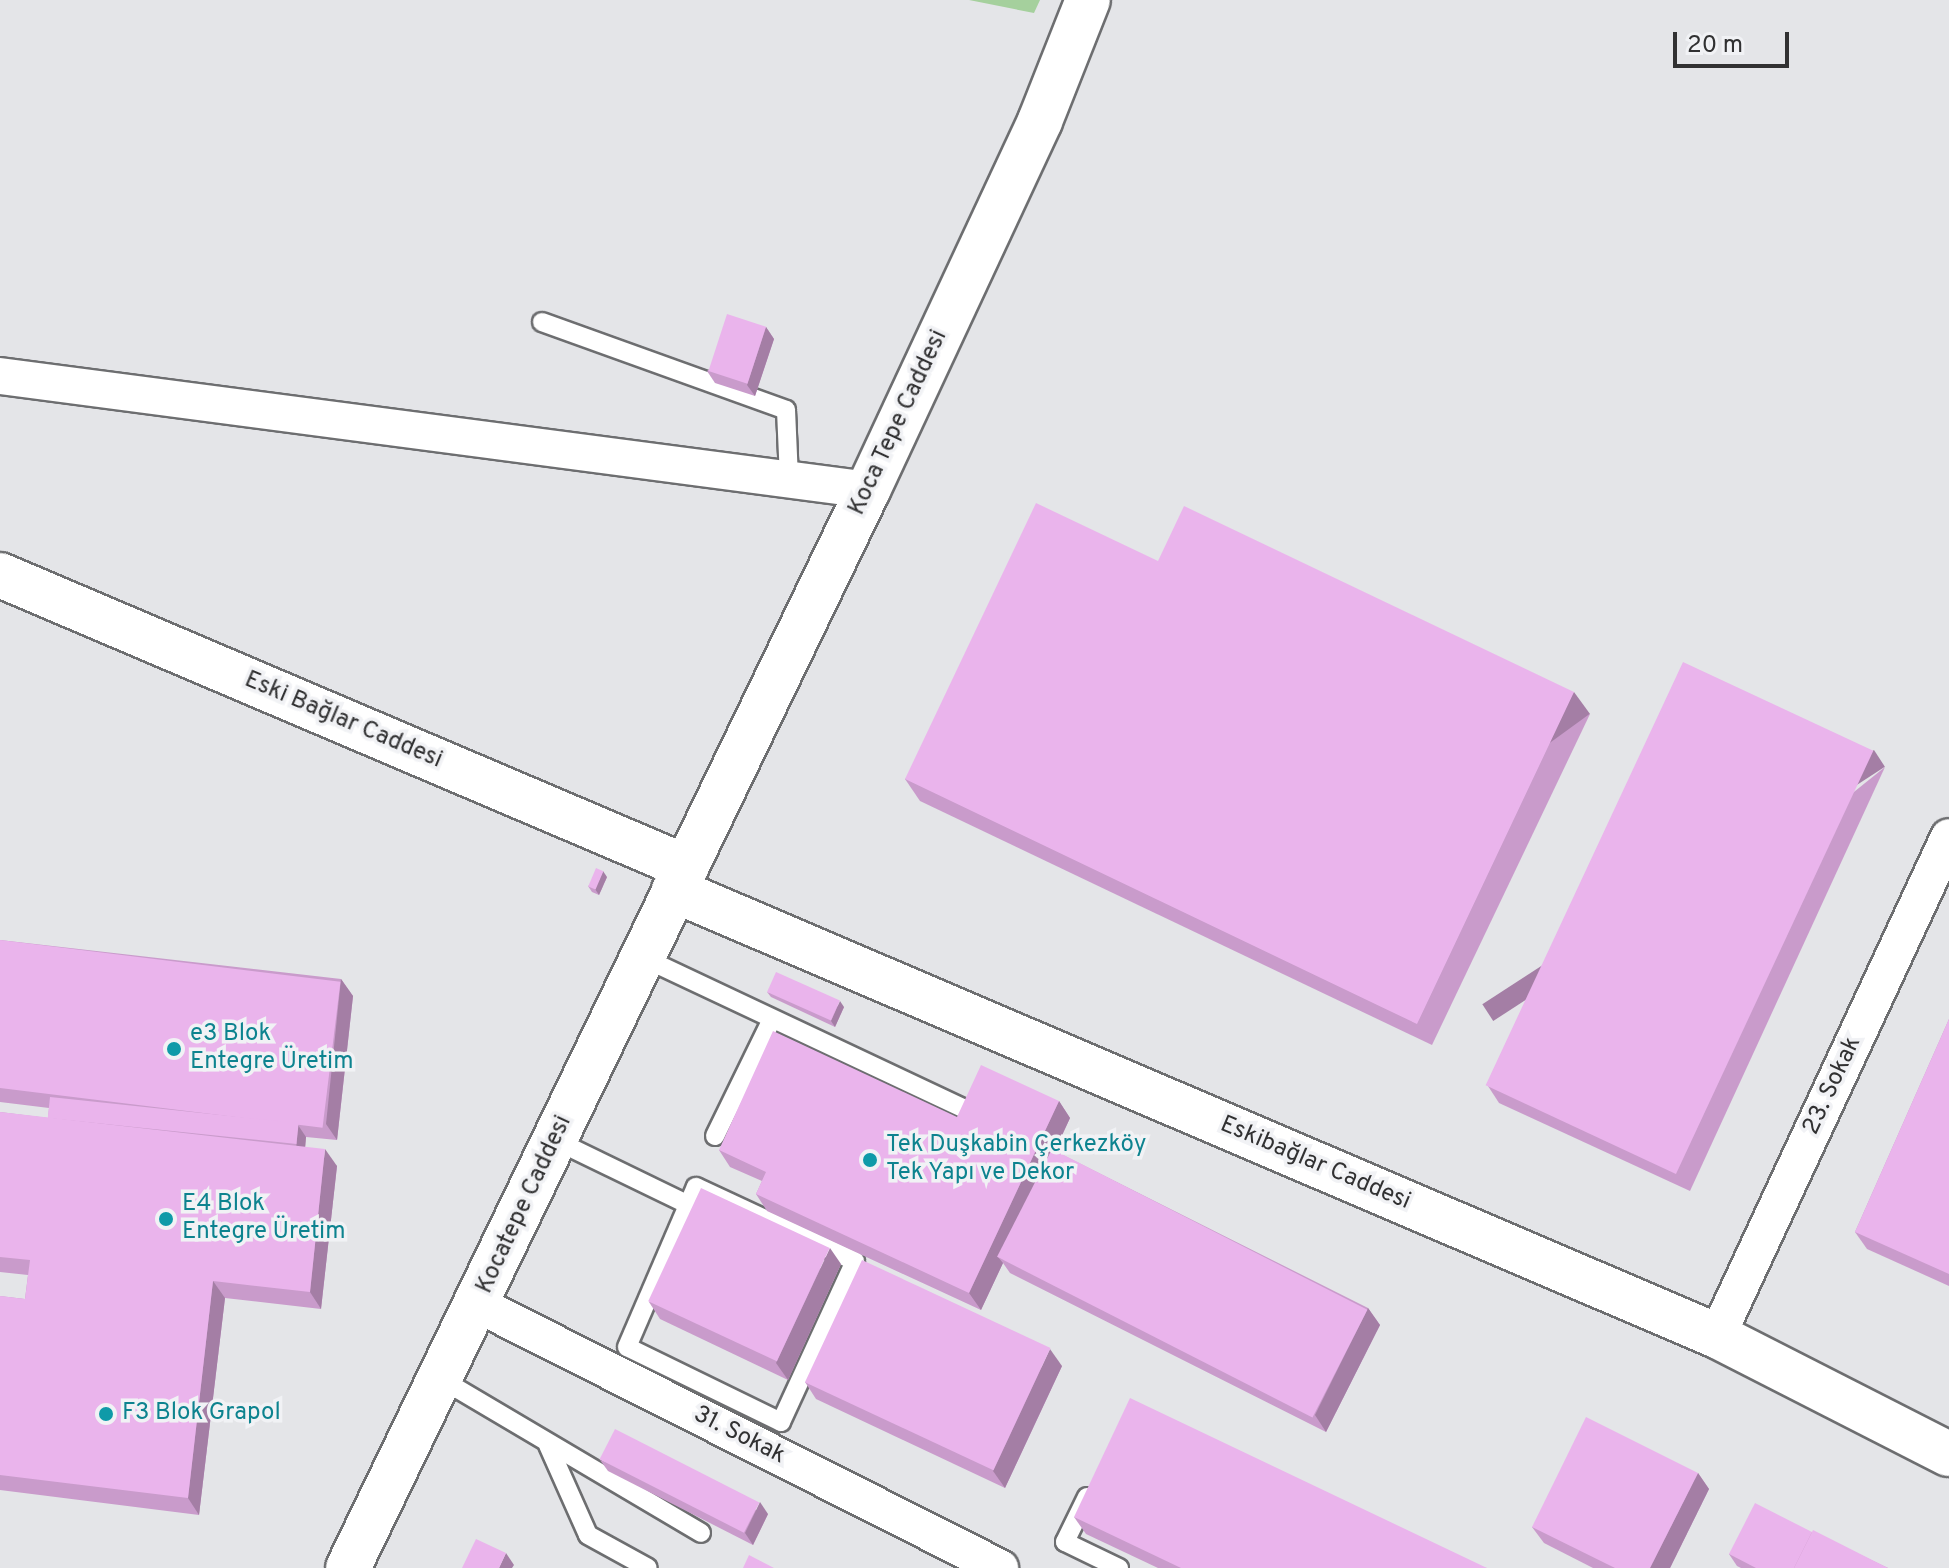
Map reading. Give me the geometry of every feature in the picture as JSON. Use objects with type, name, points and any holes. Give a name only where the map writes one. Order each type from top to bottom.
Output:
[{"type":"street","name":"Koca Tepe Caddesi","points":[[686,865],[868,490],[1040,121],[1088,0]]},
{"type":"street","points":[[0,376],[868,490]]},
{"type":"street","name":"Eski Bağlar Caddesi","points":[[0,575],[686,865]]},
{"type":"street","name":"23. Sokak","points":[[1717,1336],[1949,837]]},
{"type":"street","name":"Kocatepe Caddesi","points":[[348,1568],[686,865]]},
{"type":"street","name":"Eskibağlar Caddesi","points":[[686,865],[1717,1336],[1949,1454]]},
{"type":"street","name":"31. Sokak","points":[[477,1304],[1000,1568]]},
{"type":"lane","points":[[542,322],[786,410],[789,480]]},
{"type":"lane","points":[[642,957],[961,1107]]},
{"type":"lane","points":[[715,1136],[772,1019]]},
{"type":"lane","points":[[555,1140],[689,1205]]},
{"type":"lane","points":[[696,1187],[855,1261],[781,1422],[627,1347],[689,1205],[696,1187]]},
{"type":"lane","points":[[441,1379],[701,1533]]},
{"type":"lane","points":[[548,1445],[588,1535],[648,1568]]},
{"type":"lane","points":[[1093,1484],[1065,1542],[1119,1568]]},
{"type":"green space","points":[[969,0],[1040,0],[1034,13]]},
{"type":"building","points":[[727,314],[766,327],[747,384],[708,371]]},
{"type":"building","points":[[1036,503],[1158,561],[1184,506],[1574,692],[1417,1024],[905,779]]},
{"type":"building","points":[[1683,662],[1873,751],[1676,1174],[1486,1085]]},
{"type":"building","points":[[596,868],[603,871],[596,890],[588,886]]},
{"type":"building","name":"e3 Blok Entegre Üretim","points":[[0,940],[340,982],[323,1128],[0,1088]]},
{"type":"building","points":[[776,972],[840,1000],[831,1021],[767,992]]},
{"type":"building","points":[[1949,1019],[1949,1274],[1855,1232]]},
{"type":"building","name":"Tek Duşkabin Çerkezköy Tek Yapı ve Dekor","points":[[773,1031],[957,1117],[981,1065],[1059,1101],[969,1293],[756,1194],[766,1172],[719,1150]]},
{"type":"building","points":[[50,1097],[299,1123],[296,1144],[48,1118]]},
{"type":"building","points":[[0,1112],[325,1149],[310,1292],[213,1281],[188,1498],[0,1475],[0,1296],[25,1299],[30,1260],[0,1257]]},
{"type":"building","points":[[1052,1149],[1367,1310],[1312,1418],[997,1257]]},
{"type":"building","points":[[701,1188],[830,1248],[777,1361],[648,1301]]},
{"type":"building","points":[[862,1260],[1051,1348],[993,1470],[805,1382]]},
{"type":"building","points":[[1130,1398],[1487,1568],[1181,1568],[1074,1517]]},
{"type":"building","points":[[1586,1417],[1698,1473],[1650,1568],[1615,1568],[1532,1527]]},
{"type":"building","points":[[615,1429],[759,1503],[744,1533],[600,1459]]},
{"type":"building","points":[[1755,1503],[1812,1532],[1794,1568],[1756,1568],[1729,1554]]},
{"type":"building","points":[[1813,1530],[1888,1568],[1794,1568]]},
{"type":"building","points":[[476,1539],[506,1553],[499,1568],[462,1568]]},
{"type":"building","points":[[749,1555],[774,1568],[743,1568]]},
{"type":"place","name":"e3 Blok Entegre Üretim","points":[[174,1049]]},
{"type":"place","name":"Tek Duşkabin Çerkezköy Tek Yapı ve Dekor","points":[[870,1160]]},
{"type":"place","name":"E4 Blok Entegre Üretim","points":[[166,1219]]},
{"type":"place","name":"F3 Blok Grapol","points":[[106,1414]]}]
